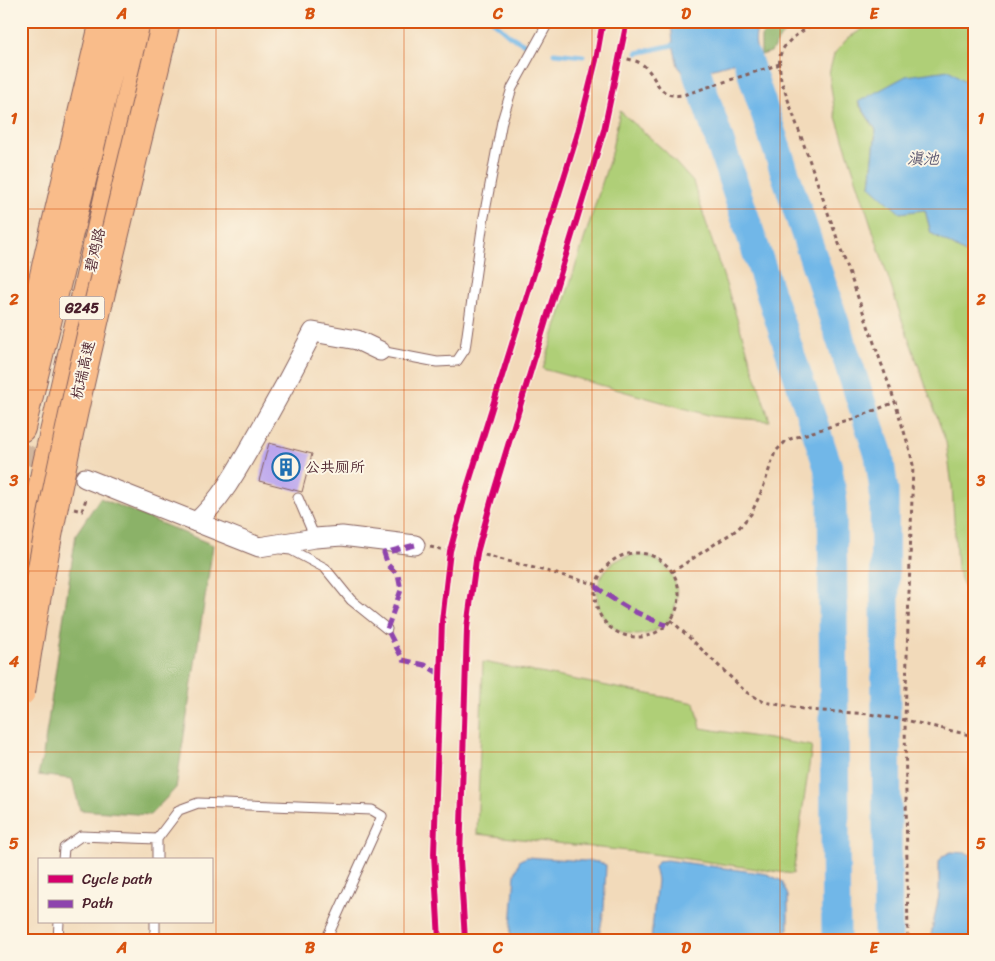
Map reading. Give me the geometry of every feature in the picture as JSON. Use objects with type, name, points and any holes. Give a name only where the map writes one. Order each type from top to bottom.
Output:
[{"type":"highway","points":[[21,377],[104,21]]},
{"type":"highway","name":"碧鸡路","points":[[21,428],[121,21]]},
{"type":"highway","name":"碧鸡路","points":[[21,597],[47,463],[149,21]]},
{"type":"highway","name":"杭瑞高速","points":[[21,692],[43,561],[77,393],[166,21]]},
{"type":"street","points":[[196,522],[212,508],[242,461],[276,403],[313,332],[357,340],[380,351]]},
{"type":"street","points":[[86,478],[259,547],[315,538],[342,536],[415,545]]},
{"type":"lane","points":[[380,351],[438,362],[457,361],[465,349],[483,222],[502,122],[512,88],[549,21]]},
{"type":"lane","points":[[298,498],[315,538]]},
{"type":"lane","points":[[259,547],[291,550],[325,568],[351,600],[387,629]]},
{"type":"lane","points":[[157,858],[157,839],[179,810],[198,803],[372,810],[382,816],[326,940]]},
{"type":"lane","points":[[63,858],[64,848],[81,836],[157,839]]},
{"type":"lane","points":[[58,940],[59,924]]},
{"type":"lane","points":[[155,924],[155,940]]},
{"type":"path","points":[[817,21],[789,42],[780,56],[781,80],[895,402],[913,465],[905,720],[908,940]]},
{"type":"path","points":[[618,66],[622,48]]},
{"type":"path","points":[[620,57],[640,64],[665,93],[674,96],[683,95],[780,64]]},
{"type":"path","points":[[672,572],[738,529],[751,514],[776,452],[787,440],[851,420],[895,402]]},
{"type":"path","points":[[449,560],[453,542]]},
{"type":"path","points":[[476,562],[480,544]]},
{"type":"path","points":[[635,552],[654,556],[662,561],[672,572],[678,584],[678,603],[671,620],[664,627],[648,636],[620,634],[605,623],[600,616],[594,598],[595,584],[601,571],[616,558],[635,552]]},
{"type":"path","points":[[477,553],[595,584]]},
{"type":"path","points":[[671,620],[746,692],[764,702],[809,710],[869,714],[905,720],[974,736]]},
{"type":"green space","points":[[771,21],[805,21],[783,34],[771,52],[761,55],[761,37]]},
{"type":"green space","points":[[876,21],[974,21],[974,79],[858,103],[876,130],[870,186],[925,210],[931,233],[974,258],[974,628],[972,606],[957,569],[952,486],[946,442],[902,320],[835,114],[829,74],[834,54],[848,38]]},
{"type":"green space","points":[[620,111],[666,152],[693,182],[770,421],[712,416],[543,369],[610,158]]},
{"type":"green space","points":[[100,498],[213,545],[176,788],[150,815],[80,810],[72,779],[38,775],[43,755],[76,534]]},
{"type":"green space","points":[[637,555],[652,558],[665,567],[674,580],[677,595],[674,610],[665,623],[652,632],[637,635],[622,632],[609,623],[600,610],[597,595],[600,580],[609,567],[622,558]]},
{"type":"green space","points":[[483,662],[695,703],[701,728],[812,746],[793,874],[653,854],[477,834]]},
{"type":"water","points":[[671,21],[760,21],[755,38],[759,55],[686,76],[678,66],[673,44]]},
{"type":"water","name":"滇池","points":[[949,70],[966,82],[974,79],[974,258],[931,233],[925,210],[900,213],[870,186],[876,130],[858,102],[906,76]]},
{"type":"water","points":[[951,852],[966,853],[974,856],[974,940],[930,940],[939,895],[939,862],[943,856]]},
{"type":"water","points":[[527,857],[599,862],[606,865],[604,908],[597,940],[510,940],[515,874],[520,860]]},
{"type":"water","points":[[667,860],[767,874],[782,881],[788,896],[788,929],[783,940],[651,940],[657,880],[654,867],[658,861]]},
{"type":"building","name":"公共厕所","points":[[269,443],[312,454],[302,492],[259,481]]},
{"type":"waterway","points":[[493,21],[510,36],[526,45]]},
{"type":"waterway","points":[[637,53],[673,45]]},
{"type":"waterway","points":[[554,53],[583,56]]},
{"type":"waterway","points":[[747,59],[879,455],[884,491],[888,940]]},
{"type":"waterway","points":[[697,73],[828,467],[832,494],[836,940]]},
{"type":"tunnel","points":[[21,452],[57,467]]},
{"type":"marked path","points":[[415,545],[384,553],[388,565],[398,575],[401,590],[387,629],[403,660],[425,665],[440,674]]},
{"type":"marked path","points":[[595,586],[629,608],[666,625]]},
{"type":"cycle path","points":[[439,940],[434,854],[442,621],[450,551],[467,488],[577,136],[596,60],[603,21]]},
{"type":"cycle path","points":[[465,940],[460,859],[467,628],[477,553],[604,130],[627,21]]},
{"type":"place","name":"公共厕所","points":[[286,467]]}]
